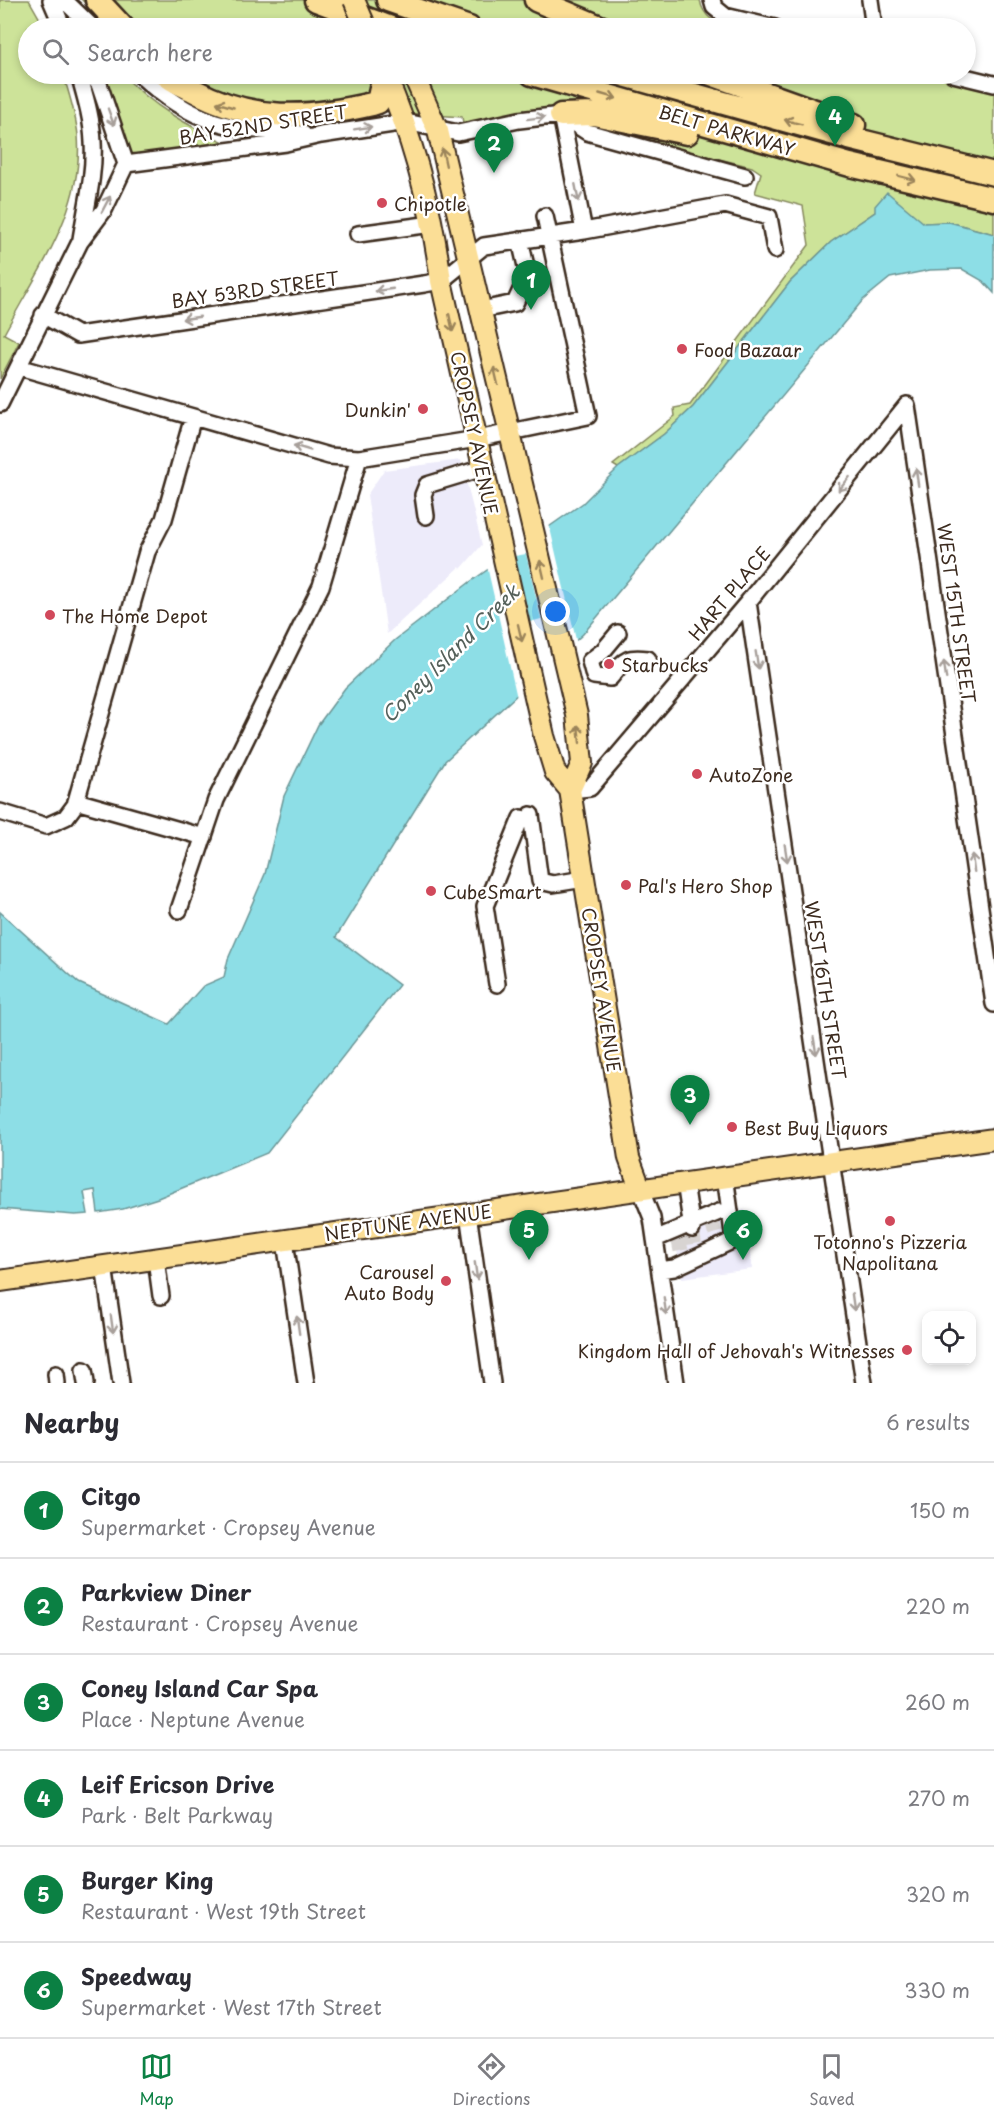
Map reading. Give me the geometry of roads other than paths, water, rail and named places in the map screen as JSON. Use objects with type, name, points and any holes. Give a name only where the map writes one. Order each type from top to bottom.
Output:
[{"type":"highway","points":[[97,0],[114,18]]},
{"type":"highway","points":[[316,0],[366,18]]},
{"type":"highway","points":[[388,0],[440,18]]},
{"type":"highway","points":[[536,0],[578,18]]},
{"type":"highway","points":[[182,84],[219,105],[268,116],[298,116],[372,105],[378,102],[382,84]]},
{"type":"highway","name":"BELT PARKWAY","points":[[567,84],[850,165],[994,200]]},
{"type":"highway","name":"BELT PARKWAY","points":[[661,84],[851,131]]},
{"type":"highway","points":[[736,84],[851,131],[945,162],[994,174]]},
{"type":"highway","points":[[561,115],[594,114],[668,128],[764,152],[850,165]]},
{"type":"main road","points":[[354,0],[362,18]]},
{"type":"main road","points":[[383,0],[389,18]]},
{"type":"main road","name":"CROPSEY AVENUE","points":[[389,84],[406,122],[432,224],[441,281],[535,695],[555,772],[570,790],[629,1158],[640,1188]]},
{"type":"main road","name":"CROPSEY AVENUE","points":[[417,84],[438,131],[577,715],[582,763],[570,790]]},
{"type":"main road","name":"NEPTUNE AVENUE","points":[[0,1281],[994,1139]]},
{"type":"street","points":[[51,0],[59,18]]},
{"type":"street","points":[[63,0],[82,18]]},
{"type":"street","points":[[870,0],[873,18]]},
{"type":"street","points":[[713,4],[725,16],[733,18]]},
{"type":"street","points":[[976,80],[994,84]]},
{"type":"street","points":[[80,242],[91,179],[93,143],[90,113],[82,84]]},
{"type":"street","points":[[0,404],[80,242],[104,210],[126,164],[99,84]]},
{"type":"street","points":[[151,84],[191,114],[239,130],[321,135]]},
{"type":"street","points":[[406,122],[458,134],[519,120],[561,115],[587,132],[745,176]]},
{"type":"street","points":[[561,115],[584,231]]},
{"type":"street","name":"BAY 52ND STREET","points":[[126,164],[286,143],[321,135],[406,122]]},
{"type":"street","points":[[441,281],[484,246],[584,231],[725,205],[769,217],[775,250]]},
{"type":"street","points":[[19,367],[329,456],[359,458],[510,433],[588,416],[545,216]]},
{"type":"street","points":[[358,234],[432,224]]},
{"type":"street","points":[[481,310],[515,303],[528,275],[520,240]]},
{"type":"street","name":"BAY 53RD STREET","points":[[44,315],[78,334],[441,281]]},
{"type":"street","name":"HART PLACE","points":[[570,790],[590,788],[748,603],[907,405]]},
{"type":"street","name":"WEST 15TH STREET","points":[[907,405],[994,1004]]},
{"type":"street","points":[[0,812],[46,826],[66,817],[76,801],[147,552],[164,519],[193,417]]},
{"type":"street","points":[[179,910],[216,800],[321,586],[359,458]]},
{"type":"street","points":[[426,516],[423,495],[427,484],[483,468]]},
{"type":"street","name":"WEST 16TH STREET","points":[[748,603],[864,1383]]},
{"type":"street","points":[[618,633],[603,651],[590,661],[589,667],[594,676],[610,678],[625,659],[632,657],[648,659]]},
{"type":"street","points":[[76,801],[204,837]]},
{"type":"street","points":[[497,984],[485,906],[526,817],[540,880],[553,884],[584,879]]},
{"type":"street","points":[[660,1270],[717,1241],[734,1240],[724,1176]]},
{"type":"street","points":[[685,1182],[692,1227]]},
{"type":"street","points":[[640,1188],[652,1218],[676,1383]]},
{"type":"street","points":[[655,1239],[677,1234],[729,1210]]},
{"type":"street","points":[[468,1214],[492,1383]]},
{"type":"street","points":[[285,1241],[306,1383]]},
{"type":"street","points":[[156,1259],[161,1296]]},
{"type":"street","points":[[104,1266],[121,1383]]},
{"type":"water","name":"Coney Island Creek","points":[[887,192],[924,223],[949,222],[994,234],[994,293],[983,281],[962,269],[930,270],[890,278],[863,300],[583,634],[445,761],[336,937],[399,985],[267,1153],[158,1198],[123,1209],[98,1213],[95,1190],[84,1192],[88,1214],[0,1209],[0,912],[79,983],[169,1024],[203,986],[224,977],[228,959],[265,874],[284,796],[318,725],[345,688],[395,640],[470,582],[583,503],[618,468],[664,434],[693,407],[790,282],[831,242],[875,212],[875,206]]},
{"type":"tunnel","points":[[711,1219],[716,1236]]},
{"type":"tunnel","points":[[692,1229],[695,1248]]},
{"type":"tunnel","points":[[678,1236],[682,1256]]},
{"type":"place","name":"Leif Ericson Drive","points":[[835,146]]},
{"type":"place","name":"Parkview Diner","points":[[494,173]]},
{"type":"place","name":"Chipotle","points":[[382,203]]},
{"type":"place","name":"Citgo","points":[[531,310]]},
{"type":"place","name":"Food Bazaar","points":[[682,349]]},
{"type":"place","name":"Dunkin'","points":[[423,409]]},
{"type":"place","name":"The Home Depot","points":[[50,615]]},
{"type":"place","name":"Starbucks","points":[[609,664]]},
{"type":"place","name":"AutoZone","points":[[697,774]]},
{"type":"place","name":"Pal's Hero Shop","points":[[626,885]]},
{"type":"place","name":"CubeSmart","points":[[431,891]]},
{"type":"place","name":"Coney Island Car Spa","points":[[690,1125]]},
{"type":"place","name":"Best Buy Liquors","points":[[732,1127]]},
{"type":"place","name":"Totonno's Pizzeria Napolitana","points":[[890,1221]]},
{"type":"place","name":"Burger King","points":[[529,1260]]},
{"type":"place","name":"Speedway","points":[[743,1260]]},
{"type":"place","name":"Carousel Auto Body","points":[[446,1281]]},
{"type":"place","name":"Kingdom Hall of Jehovah's Witnesses","points":[[907,1350]]}]
